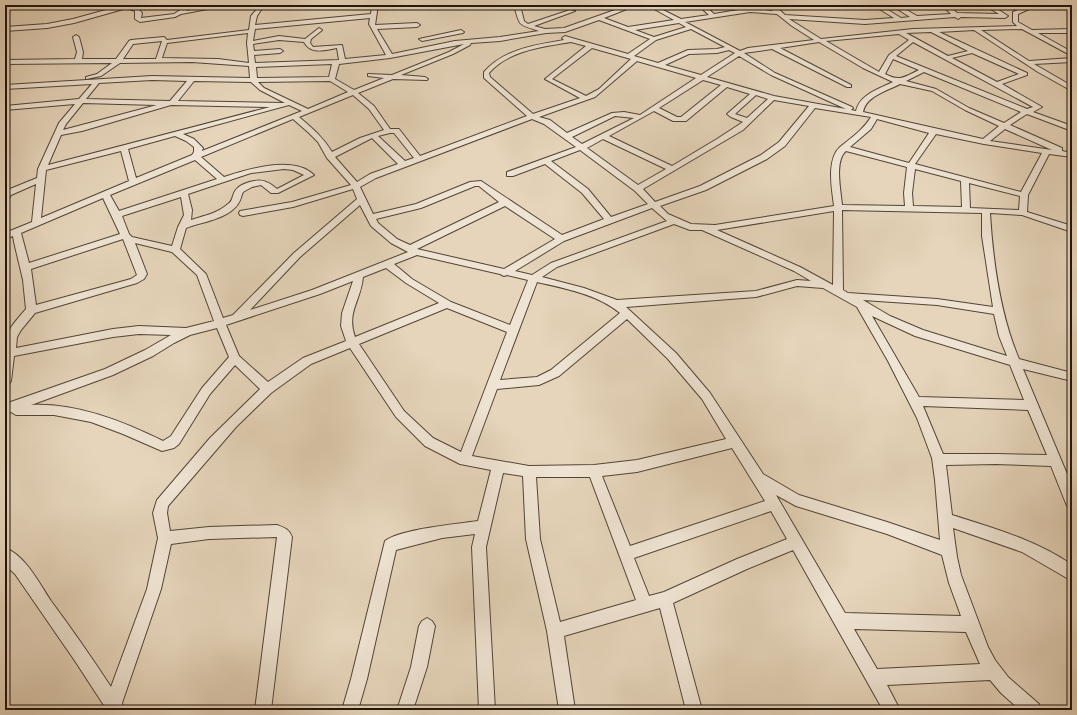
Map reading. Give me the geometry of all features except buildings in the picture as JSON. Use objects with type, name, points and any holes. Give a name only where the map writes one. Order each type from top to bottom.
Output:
[{"type":"street","points":[[5,29],[58,24],[129,5],[137,10],[139,19],[177,15],[226,5]]},
{"type":"street","points":[[177,15],[192,5]]},
{"type":"street","points":[[301,5],[262,6],[254,16],[250,43],[254,80],[256,84],[289,104],[307,111]]},
{"type":"street","points":[[375,5],[372,22],[390,56]]},
{"type":"street","points":[[517,5],[520,21],[527,26],[590,46],[773,98],[813,106],[859,111]]},
{"type":"street","points":[[368,67],[390,56],[444,45],[518,37],[546,31],[573,28],[599,18],[621,6],[634,5]]},
{"type":"street","points":[[653,6],[676,5]]},
{"type":"street","points":[[701,5],[712,15]]},
{"type":"street","points":[[755,5],[777,12]]},
{"type":"street","points":[[771,5],[784,17],[881,75],[899,82],[925,87],[943,86],[958,89],[973,100],[961,106]]},
{"type":"street","points":[[876,5],[899,19]]},
{"type":"street","points":[[894,5],[915,17],[932,30],[973,51],[1025,74],[996,84]]},
{"type":"street","points":[[945,5],[974,28],[1072,89]]},
{"type":"street","points":[[987,5],[1072,54]]},
{"type":"street","points":[[1016,22],[1015,13],[1035,5]]},
{"type":"street","points":[[1056,5],[1072,7]]},
{"type":"street","points":[[653,6],[788,81],[859,111],[934,131],[984,142],[1071,155]]},
{"type":"street","points":[[628,29],[734,10],[777,12]]},
{"type":"street","points":[[527,26],[572,11]]},
{"type":"street","points":[[840,38],[841,28],[858,24],[915,17],[956,15],[1005,16]]},
{"type":"street","points":[[165,42],[252,29],[372,16]]},
{"type":"street","points":[[784,17],[913,31]]},
{"type":"street","points":[[599,18],[654,39]]},
{"type":"street","points":[[374,27],[416,22],[427,49]]},
{"type":"street","points":[[858,24],[862,36]]},
{"type":"street","points":[[812,25],[822,26]]},
{"type":"street","points":[[243,213],[293,204],[356,186],[373,176],[532,117],[586,99],[601,90],[633,57],[654,39],[691,27]]},
{"type":"street","points":[[510,174],[582,147],[641,118],[739,53],[748,50],[899,32],[1024,27]]},
{"type":"street","points":[[307,41],[308,38],[319,30]]},
{"type":"street","points":[[1031,31],[1072,31]]},
{"type":"street","points":[[422,39],[461,32]]},
{"type":"street","points":[[899,32],[1039,107],[1026,112],[1005,125],[984,142]]},
{"type":"street","points":[[181,47],[216,35]]},
{"type":"street","points":[[76,36],[80,52],[78,62]]},
{"type":"street","points":[[34,104],[31,95],[43,85],[94,76],[118,61],[131,42],[162,38],[165,40],[164,51],[158,60]]},
{"type":"street","points":[[250,43],[279,38],[307,41],[313,49],[314,62]]},
{"type":"street","points":[[571,40],[518,52],[494,63],[486,73],[487,78],[532,117],[547,122],[567,136],[638,189],[654,206],[674,221],[690,227],[715,228],[838,208],[909,208],[966,211],[986,210],[1023,213],[1072,229]]},
{"type":"street","points":[[881,75],[891,56],[912,40]]},
{"type":"street","points":[[5,236],[195,156],[390,76],[451,53],[471,42]]},
{"type":"street","points":[[313,49],[340,46],[339,61],[332,79]]},
{"type":"street","points":[[586,99],[548,79],[590,46]]},
{"type":"street","points":[[774,47],[849,86]]},
{"type":"street","points":[[659,65],[688,52],[719,51],[729,48]]},
{"type":"street","points":[[252,53],[280,51]]},
{"type":"street","points":[[946,58],[973,51]]},
{"type":"street","points":[[891,56],[1026,112],[1072,129]]},
{"type":"street","points":[[5,62],[158,60],[218,61],[253,65],[339,61],[368,67],[390,76],[425,79]]},
{"type":"street","points":[[1028,63],[1072,60]]},
{"type":"street","points":[[368,67],[373,84]]},
{"type":"street","points":[[871,70],[884,67]]},
{"type":"street","points":[[859,111],[867,98],[923,70]]},
{"type":"street","points":[[908,77],[925,87],[943,94],[961,106],[1071,155]]},
{"type":"street","points":[[5,87],[152,78],[254,80],[332,79],[334,82],[354,92],[365,100],[377,112],[388,131]]},
{"type":"street","points":[[59,132],[79,129],[173,102],[193,78]]},
{"type":"street","points":[[36,223],[42,169],[63,123],[97,82]]},
{"type":"street","points":[[655,110],[676,120],[683,119],[726,84]]},
{"type":"street","points":[[748,121],[731,114],[755,93]]},
{"type":"street","points":[[638,189],[720,141],[748,121],[773,98]]},
{"type":"street","points":[[5,108],[34,104],[81,101],[289,104]]},
{"type":"street","points":[[42,169],[289,104]]},
{"type":"street","points":[[504,273],[561,239],[608,220],[654,206],[703,188],[764,157],[782,144],[813,106]]},
{"type":"street","points":[[567,136],[614,114],[624,114],[641,118]]},
{"type":"street","points":[[293,116],[312,131],[321,141],[330,156],[356,186],[370,218],[380,231],[394,241],[413,250],[504,273],[581,290],[616,304],[672,356],[706,396],[758,478],[892,710]]},
{"type":"street","points":[[842,293],[838,208],[835,180],[837,158],[843,148],[868,126],[875,116]]},
{"type":"street","points":[[330,156],[374,136],[388,131],[396,131],[419,160]]},
{"type":"street","points":[[909,208],[908,193],[911,166],[934,131]]},
{"type":"street","points":[[176,134],[189,138],[196,143],[199,148],[195,156]]},
{"type":"street","points":[[374,136],[404,165]]},
{"type":"street","points":[[604,137],[672,169]]},
{"type":"street","points":[[124,148],[133,182]]},
{"type":"street","points":[[843,148],[965,181],[1024,195]]},
{"type":"street","points":[[1023,213],[1024,195],[1046,152]]},
{"type":"street","points":[[195,156],[222,179]]},
{"type":"street","points":[[546,161],[585,191],[608,220]]},
{"type":"street","points":[[117,215],[250,171],[284,167],[295,168],[310,175],[278,191],[274,191],[262,183],[242,189],[239,192],[236,202],[231,207],[182,227],[174,250]]},
{"type":"street","points":[[345,175],[373,176]]},
{"type":"street","points":[[5,198],[8,193],[41,179]]},
{"type":"street","points":[[965,181],[966,211]]},
{"type":"street","points":[[370,218],[405,208],[418,206],[478,183],[483,184],[505,202],[561,239]]},
{"type":"street","points":[[5,382],[11,353],[12,338],[16,328],[31,310],[134,281],[141,277],[142,274],[127,237],[105,193]]},
{"type":"street","points":[[183,193],[188,203],[185,225]]},
{"type":"street","points":[[237,317],[297,255],[361,200]]},
{"type":"street","points":[[5,410],[109,372],[149,353],[170,340],[187,332],[316,292],[386,264],[505,202]]},
{"type":"street","points":[[986,210],[987,236],[1004,336],[1072,502]]},
{"type":"street","points":[[464,460],[533,279],[554,265],[674,221]]},
{"type":"street","points":[[704,228],[769,255],[842,293],[886,319],[919,333],[1014,362],[1072,377]]},
{"type":"street","points":[[16,232],[27,267],[31,289],[31,310]]},
{"type":"street","points":[[27,267],[127,237],[174,250],[201,274],[235,358],[268,388]]},
{"type":"street","points":[[386,264],[409,281],[447,304],[514,331]]},
{"type":"street","points":[[358,275],[357,286],[347,314],[346,326],[352,344],[400,414],[429,442],[464,460],[529,472],[594,471],[637,466],[734,442]]},
{"type":"street","points":[[616,304],[756,294],[797,283],[828,286]]},
{"type":"street","points":[[842,293],[937,302],[999,311]]},
{"type":"street","points":[[858,302],[914,401],[932,440],[938,460],[948,550],[957,587],[980,648],[993,672],[1008,690],[1033,710]]},
{"type":"street","points":[[115,708],[154,589],[165,538],[160,513],[162,504],[166,498],[234,421],[268,388],[288,372],[307,361],[352,344],[447,304]]},
{"type":"street","points":[[492,385],[539,381],[555,373],[627,313]]},
{"type":"street","points":[[11,353],[113,333],[139,330],[187,332]]},
{"type":"street","points":[[5,410],[47,409],[70,412],[101,420],[162,446],[170,444],[175,440],[206,391],[235,358]]},
{"type":"street","points":[[914,401],[1033,405]]},
{"type":"street","points":[[938,460],[996,459],[1056,461]]},
{"type":"street","points":[[486,710],[487,691],[479,547],[498,466]]},
{"type":"street","points":[[594,471],[645,605]]},
{"type":"street","points":[[529,472],[533,539],[555,631],[567,710]]},
{"type":"street","points":[[758,478],[796,500],[887,528],[948,550]]},
{"type":"street","points":[[626,554],[774,504]]},
{"type":"street","points":[[945,519],[1019,543],[1062,566],[1072,574]]},
{"type":"street","points":[[350,710],[359,679],[390,546],[394,543],[442,532],[484,527]]},
{"type":"street","points":[[165,538],[209,533],[276,531],[282,533],[285,537],[263,710]]},
{"type":"street","points":[[555,631],[665,599],[742,564],[796,542]]},
{"type":"street","points":[[5,555],[24,575],[81,655],[115,708]]},
{"type":"street","points":[[665,599],[694,710]]},
{"type":"street","points":[[840,621],[888,620],[971,624]]},
{"type":"street","points":[[405,710],[419,667],[427,626]]},
{"type":"street","points":[[873,677],[993,672]]}]
